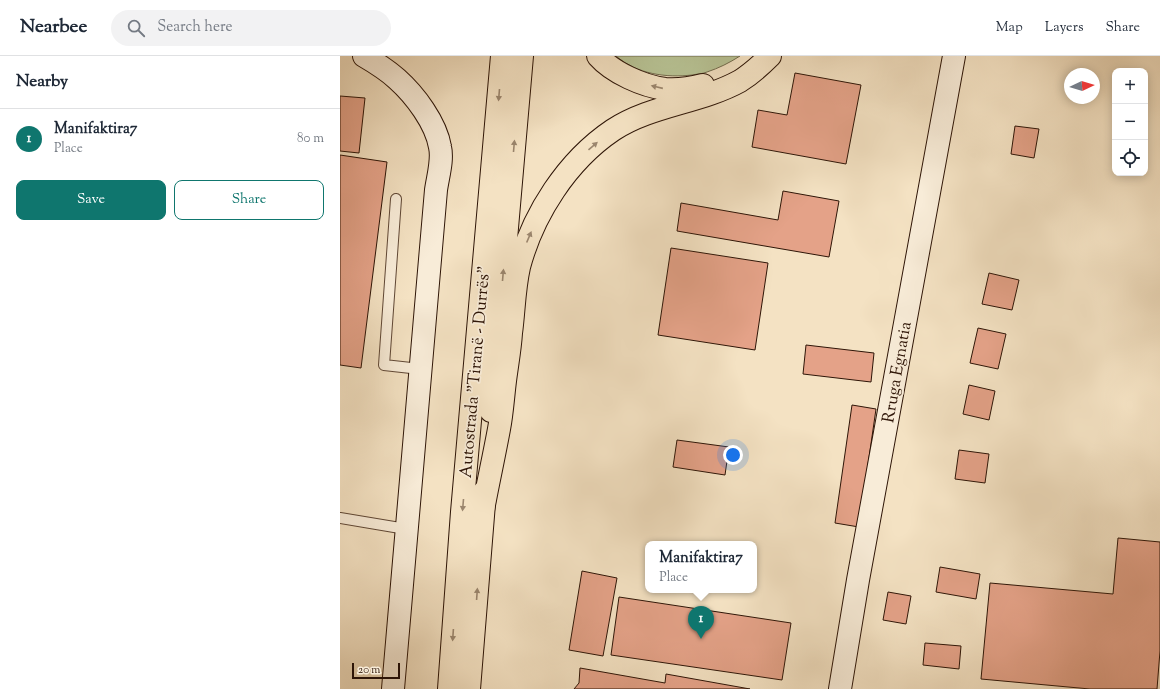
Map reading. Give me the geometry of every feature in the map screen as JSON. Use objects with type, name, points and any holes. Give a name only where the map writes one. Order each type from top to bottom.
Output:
[{"type":"highway","name":"Autostrada \"Tiranë - Durrës\"","points":[[449,689],[462,512],[502,56]]},
{"type":"highway","name":"Autostrada \"Tiranë - Durrës\"","points":[[469,689],[522,56]]},
{"type":"highway","points":[[598,56],[624,76],[636,81],[665,89],[680,89],[714,83],[734,75],[750,64],[757,56]]},
{"type":"highway","points":[[483,510],[499,428],[519,268],[528,240],[550,197],[566,174],[582,156],[597,142],[614,130],[648,113],[722,89],[756,70],[770,56]]},
{"type":"main road","points":[[364,56],[398,80],[414,97],[435,130],[441,148],[420,369],[393,689]]},
{"type":"main road","name":"Rruga Egnatia","points":[[840,689],[954,56]]},
{"type":"lane","points":[[396,200],[384,365],[420,369]]},
{"type":"lane","points":[[340,518],[406,529]]},
{"type":"green space","points":[[616,56],[740,56],[716,69],[705,73],[672,76],[642,71]]},
{"type":"building","points":[[795,73],[861,85],[846,164],[752,147],[758,110],[787,115]]},
{"type":"building","points":[[340,96],[365,98],[359,153],[340,151]]},
{"type":"building","points":[[1015,126],[1039,129],[1034,158],[1011,154]]},
{"type":"building","points":[[340,155],[387,162],[361,368],[340,365]]},
{"type":"building","points":[[783,191],[839,201],[829,257],[677,231],[681,203],[778,220]]},
{"type":"building","points":[[671,248],[768,263],[755,350],[658,335]]},
{"type":"building","points":[[989,273],[1019,280],[1012,310],[982,304]]},
{"type":"building","points":[[978,328],[1006,334],[998,369],[970,363]]},
{"type":"building","points":[[806,345],[874,353],[871,382],[803,374]]},
{"type":"building","points":[[969,385],[995,391],[989,420],[963,414]]},
{"type":"building","points":[[852,405],[876,409],[859,527],[835,523]]},
{"type":"building","points":[[677,440],[729,447],[725,475],[673,467]]},
{"type":"building","points":[[959,450],[989,454],[985,483],[955,479]]},
{"type":"building","points":[[1118,538],[1160,542],[1160,651],[1157,689],[1090,689],[981,679],[990,583],[1113,594]]},
{"type":"building","points":[[940,567],[980,574],[976,599],[936,592]]},
{"type":"building","points":[[582,571],[617,578],[603,656],[569,650]]},
{"type":"building","points":[[888,592],[911,596],[906,624],[883,620]]},
{"type":"building","points":[[619,597],[791,623],[782,680],[611,655]]},
{"type":"building","points":[[925,643],[961,646],[959,669],[923,665]]},
{"type":"building","points":[[580,668],[665,683],[666,674],[750,689],[574,689],[579,683]]},
{"type":"place","name":"Manifaktira7","points":[[701,639]]}]
